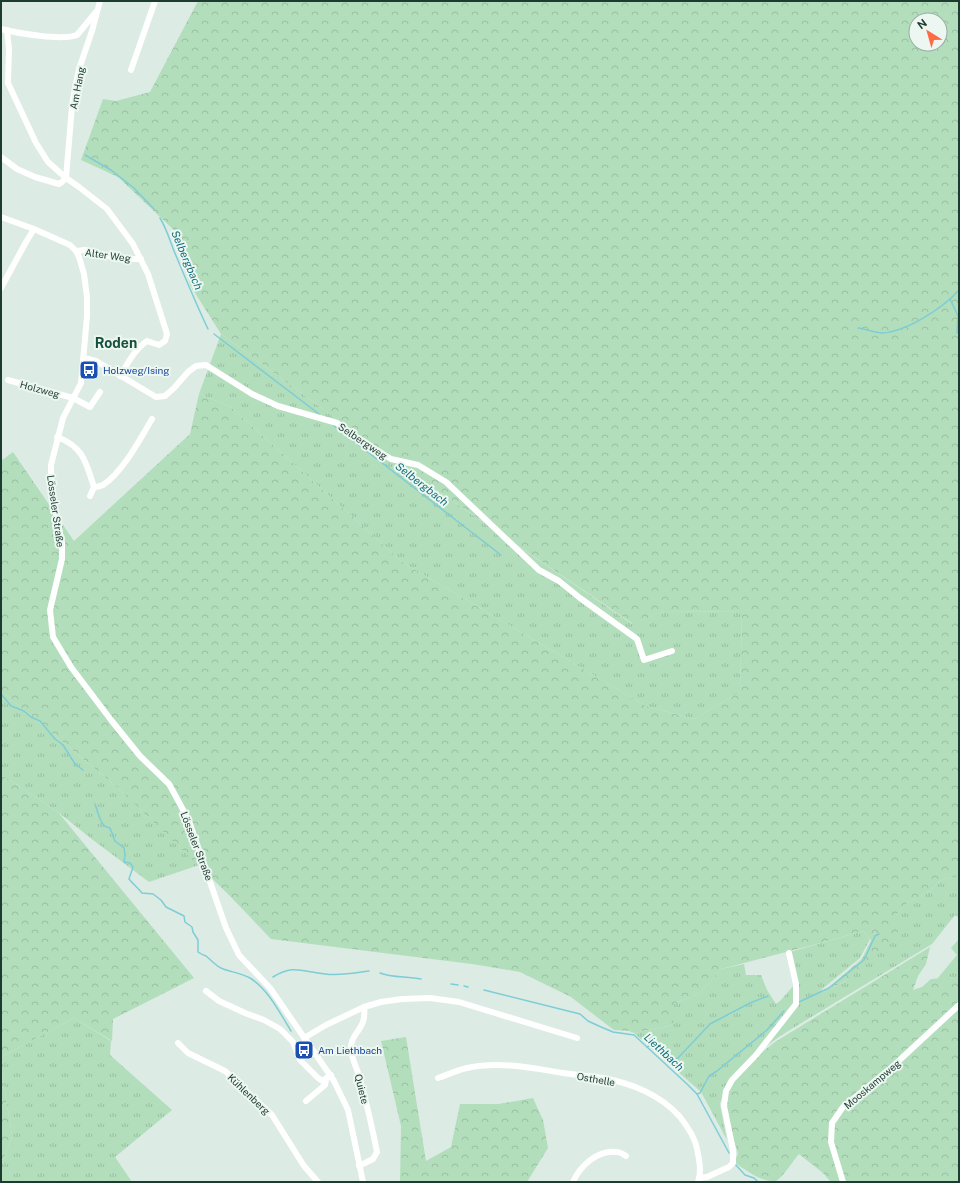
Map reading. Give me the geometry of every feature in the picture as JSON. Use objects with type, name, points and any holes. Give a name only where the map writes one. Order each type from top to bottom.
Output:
[{"type":"street","name":"Am Hang","points":[[66,178],[74,94],[100,1]]},
{"type":"street","points":[[131,70],[156,1]]},
{"type":"street","points":[[97,10],[76,35],[72,36],[55,37],[4,29],[9,49],[8,82],[36,143],[48,162],[66,178],[107,209],[134,244],[148,274],[167,334],[165,341],[159,345],[147,342],[142,344],[120,376]]},
{"type":"street","points":[[1,70],[8,74]]},
{"type":"street","points":[[1,157],[17,169],[35,177],[58,184],[66,178]]},
{"type":"street","points":[[1,217],[34,229],[70,245],[76,251]]},
{"type":"street","points":[[1,288],[34,229]]},
{"type":"street","name":"Alter Weg","points":[[76,251],[85,250],[120,259],[141,259]]},
{"type":"street","name":"Lösseler Straße","points":[[76,251],[81,264],[88,297],[84,358],[80,383],[63,418],[51,465],[51,482],[54,504],[62,543],[62,559],[50,610],[53,637],[71,667],[111,720],[140,756],[168,784],[189,820],[226,928],[236,949],[268,984],[304,1038],[348,1110],[363,1182]]},
{"type":"street","name":"Selbergweg","points":[[84,358],[96,361],[156,397],[165,396],[188,372],[196,366],[206,364],[252,394],[278,406],[337,423],[391,459],[418,464],[446,482],[539,570],[559,580],[580,598],[638,638],[644,660],[672,651]]},
{"type":"street","name":"Holzweg","points":[[8,380],[73,398]]},
{"type":"street","points":[[73,398],[90,407],[100,392]]},
{"type":"street","points":[[94,487],[102,486],[115,474],[135,448],[152,418]]},
{"type":"street","points":[[57,437],[73,446],[83,456],[94,487],[90,496]]},
{"type":"street","name":"Osthelle","points":[[438,1078],[466,1068],[492,1065],[515,1066],[604,1078],[636,1087],[655,1096],[672,1108],[689,1128],[696,1144],[699,1163],[699,1180],[729,1167],[733,1163],[733,1150],[724,1106],[726,1092],[732,1080],[756,1055],[796,1004],[796,984],[789,953]]},
{"type":"street","points":[[206,991],[219,1001],[264,1020],[280,1029],[293,1042],[300,1060],[322,1081],[328,1078]]},
{"type":"street","points":[[304,1038],[326,1025],[381,1002],[402,999],[430,998],[459,1002],[577,1038]]},
{"type":"street","name":"Mooskampweg","points":[[843,1182],[831,1142],[832,1122],[843,1107],[891,1068],[959,1005]]},
{"type":"street","name":"Quiete","points":[[359,1166],[372,1159],[376,1152],[359,1077],[350,1047],[352,1040],[362,1025],[365,1016],[364,1008]]},
{"type":"street","name":"Kühlenberg","points":[[178,1043],[188,1053],[225,1071],[272,1115],[304,1166],[318,1182]]},
{"type":"street","points":[[306,1101],[325,1085],[328,1078]]},
{"type":"street","points":[[573,1182],[582,1168],[595,1157],[611,1152],[618,1152],[626,1156]]},
{"type":"green space","points":[[198,1],[959,1],[959,876],[941,880],[929,892],[907,903],[896,915],[902,924],[894,939],[846,981],[823,992],[862,959],[871,940],[863,931],[721,969],[700,993],[673,1004],[673,1025],[634,1033],[629,1031],[614,1030],[571,997],[520,972],[472,964],[271,939],[229,895],[117,787],[1,691],[1,461],[13,452],[74,541],[190,434],[199,394],[231,407],[402,562],[646,706],[694,719],[740,692],[742,612],[665,611],[633,624],[391,459],[221,334],[190,285],[178,234],[118,177],[81,160],[103,99],[116,101],[150,92]]},
{"type":"green space","points":[[221,334],[391,459],[632,624],[665,611],[742,612],[740,692],[694,719],[646,706],[402,562],[231,407],[199,394]]},
{"type":"green space","points":[[1,691],[117,787],[199,865],[149,882],[58,812],[2,775]]},
{"type":"green space","points":[[1,773],[58,812],[194,978],[113,1019],[112,1041],[74,1018],[1,1057]]},
{"type":"green space","points":[[959,876],[959,918],[955,915],[932,944],[780,1036],[760,1051],[797,1005],[790,952],[863,931],[870,939],[860,958],[821,990],[823,992],[846,981],[896,915],[907,903],[929,892],[941,880]]},
{"type":"green space","points":[[959,939],[959,975],[956,977],[937,979],[957,955],[951,948]]},
{"type":"green space","points":[[930,947],[926,964],[918,976],[913,990],[922,987],[931,979],[955,977],[959,975],[959,1182],[831,1182],[823,1173],[799,1154],[779,1179],[776,1181],[771,1181],[759,1178],[734,1162],[738,1154],[726,1112],[726,1106],[727,1096],[731,1087],[743,1070],[775,1042]]},
{"type":"green space","points":[[744,964],[746,975],[761,975],[767,990],[776,1004],[795,984],[795,1003],[724,1092],[720,1104],[727,1140],[701,1092],[634,1033],[673,1025],[673,1004],[700,993],[721,969]]},
{"type":"green space","points":[[74,1018],[111,1041],[110,1055],[172,1110],[115,1157],[132,1182],[1,1182],[1,1166],[12,1136],[1,1066],[1,1057]]},
{"type":"green space","points":[[406,1037],[426,1161],[451,1147],[460,1104],[499,1104],[533,1098],[543,1120],[548,1148],[527,1182],[400,1182],[401,1126],[381,1041]]},
{"type":"green space","points":[[1,1066],[12,1136],[1,1166]]},
{"type":"waterway","name":"Selbergbach","points":[[85,155],[111,170],[134,188],[154,209]]},
{"type":"waterway","name":"Selbergbach","points":[[160,218],[208,329]]},
{"type":"waterway","points":[[858,328],[882,333],[892,332],[924,318],[944,304],[959,290]]},
{"type":"waterway","points":[[950,299],[958,316],[957,333]]},
{"type":"waterway","name":"Selbergbach","points":[[214,334],[319,414]]},
{"type":"waterway","name":"Selbergbach","points":[[333,425],[501,555]]},
{"type":"waterway","points":[[1,694],[11,706],[24,711],[31,717],[40,721],[55,739],[63,745],[75,764],[83,770]]},
{"type":"waterway","points":[[95,804],[104,826],[110,828],[115,841],[124,848],[124,862],[130,863],[133,867],[129,879],[142,893],[153,894],[161,900],[166,907],[184,916],[185,922],[192,927],[198,940],[198,952],[206,956],[221,968],[247,976],[262,988],[273,1002],[291,1031]]},
{"type":"waterway","points":[[799,1002],[829,988],[864,960],[875,936],[879,934]]},
{"type":"waterway","name":"Liethbach","points":[[273,977],[280,973],[293,970],[330,975],[369,971]]},
{"type":"waterway","name":"Liethbach","points":[[380,973],[390,976],[421,979]]},
{"type":"waterway","name":"Liethbach","points":[[451,984],[458,985]]},
{"type":"waterway","name":"Liethbach","points":[[464,986],[468,987]]},
{"type":"waterway","name":"Liethbach","points":[[484,990],[580,1014],[588,1021],[613,1032],[634,1035],[697,1094],[729,1153]]},
{"type":"waterway","points":[[647,1047],[649,1046],[659,1049],[674,1059],[678,1058],[710,1024],[750,1003],[768,996]]},
{"type":"waterway","points":[[697,1094],[700,1093],[709,1076],[767,1030],[784,1011]]},
{"type":"waterway","points":[[299,1048],[304,1055]]},
{"type":"waterway","name":"Liethbach","points":[[735,1164],[745,1175],[754,1178],[758,1182]]},
{"type":"place","name":"Holzweg/Ising","points":[[89,370]]},
{"type":"place","name":"Am Liethbach","points":[[304,1050]]},
{"type":"district","name":"Roden","points":[[116,343]]}]
